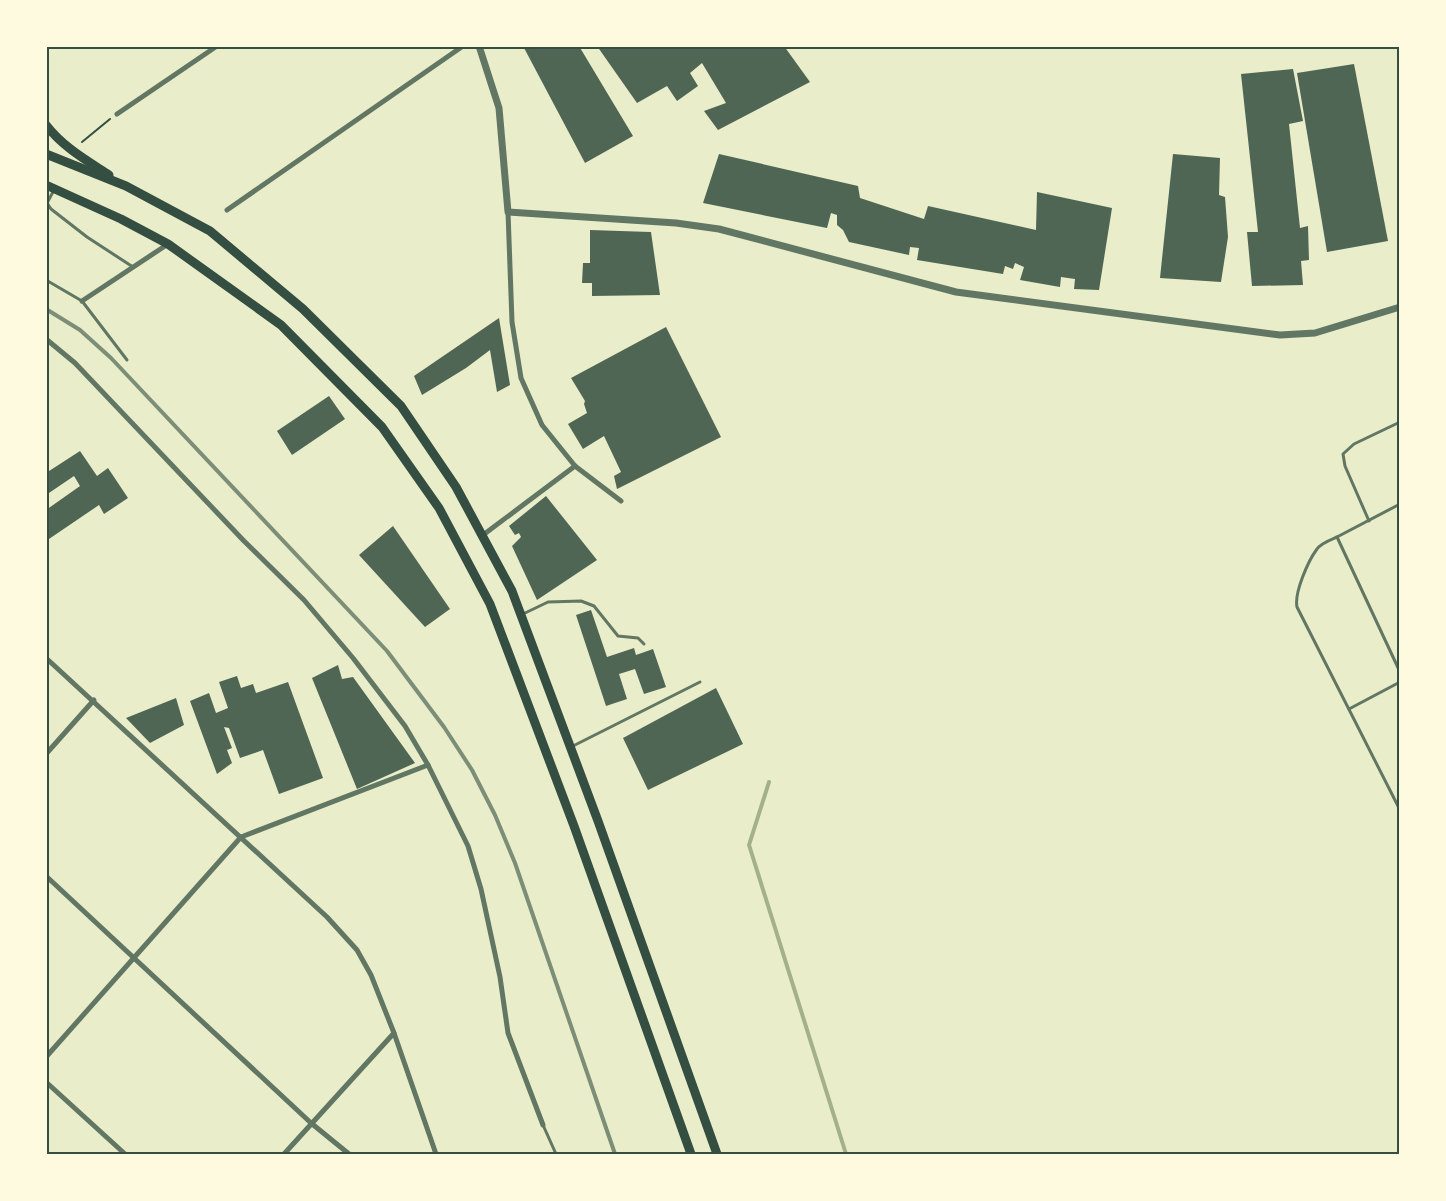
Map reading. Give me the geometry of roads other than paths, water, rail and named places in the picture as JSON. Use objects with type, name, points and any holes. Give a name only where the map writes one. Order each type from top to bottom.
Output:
[{"type":"highway","points":[[46,125],[71,150],[126,186],[210,231],[303,309],[401,406],[456,487],[512,591],[717,1155]]},
{"type":"highway","points":[[46,154],[126,186]]},
{"type":"highway","points":[[51,187],[122,219],[168,244],[281,325],[382,427],[439,508],[490,604],[574,826],[691,1155]]},
{"type":"street","points":[[117,114],[217,46]]},
{"type":"street","points":[[227,210],[463,46]]},
{"type":"street","points":[[478,46],[499,108],[508,212],[512,322],[521,378],[542,425],[575,466],[621,501]]},
{"type":"street","points":[[508,212],[676,223],[719,229],[956,292],[1280,334],[1315,333],[1400,307]]},
{"type":"street","points":[[82,301],[168,244]]},
{"type":"street","points":[[46,339],[75,363],[304,600],[353,658],[405,726],[428,765],[468,846],[481,889],[500,977],[508,1033],[543,1125]]},
{"type":"street","points":[[483,536],[575,466]]},
{"type":"street","points":[[46,658],[327,917],[357,950],[371,975],[394,1033],[436,1155]]},
{"type":"street","points":[[46,754],[94,700]]},
{"type":"street","points":[[46,1057],[241,837],[428,765]]},
{"type":"street","points":[[46,876],[311,1123],[349,1155]]},
{"type":"street","points":[[284,1155],[394,1033]]},
{"type":"street","points":[[46,1082],[125,1155]]},
{"type":"lane","points":[[51,187],[47,203],[51,209],[87,237],[133,267]]},
{"type":"lane","points":[[46,280],[82,301],[127,360]]},
{"type":"lane","points":[[1369,521],[1345,466],[1343,454],[1354,444],[1400,422]]},
{"type":"lane","points":[[1400,504],[1318,548],[1311,559],[1295,600],[1400,810]]},
{"type":"lane","points":[[1337,537],[1400,672]]},
{"type":"lane","points":[[521,615],[548,602],[581,601],[594,606],[618,636],[638,638],[644,644]]},
{"type":"lane","points":[[570,747],[700,682]]},
{"type":"lane","points":[[1349,709],[1400,682]]},
{"type":"lane","points":[[543,1125],[556,1155]]},
{"type":"waterway","points":[[769,782],[749,845],[846,1154]]},
{"type":"railway","points":[[46,309],[80,330],[111,358],[387,651],[444,727],[472,770],[495,815],[515,863],[615,1154]]}]
